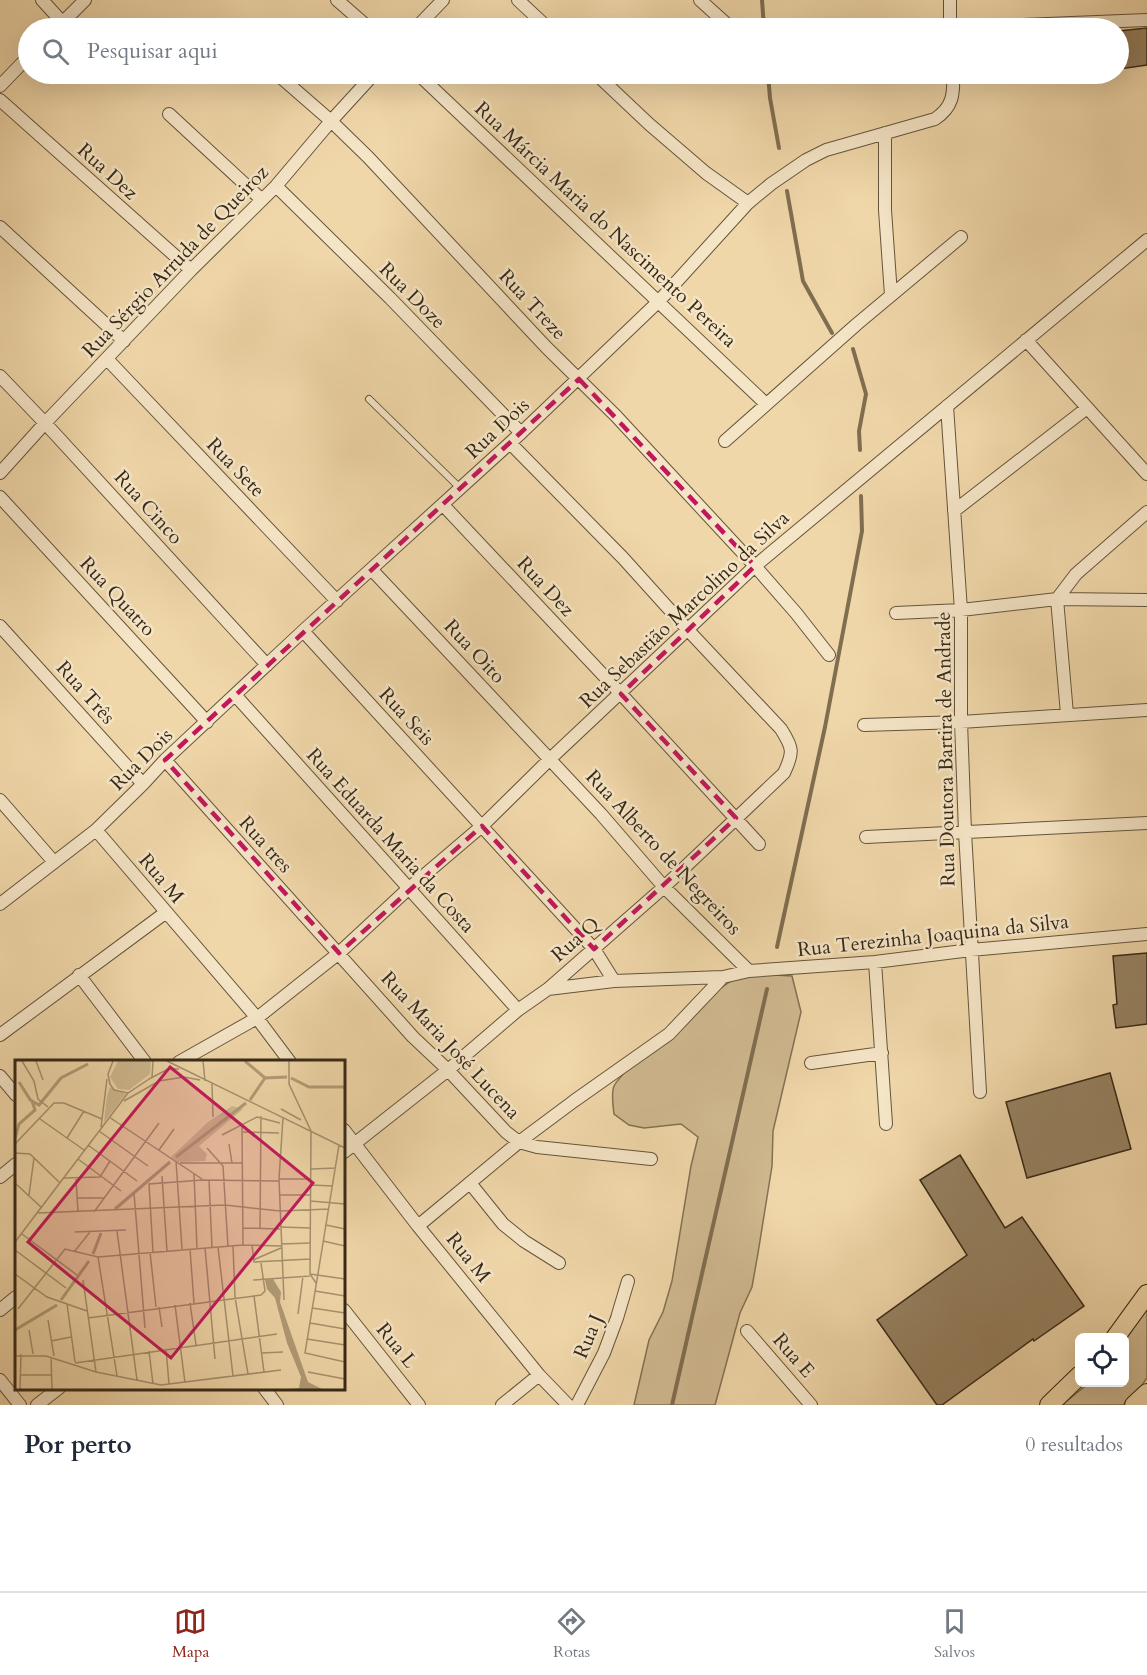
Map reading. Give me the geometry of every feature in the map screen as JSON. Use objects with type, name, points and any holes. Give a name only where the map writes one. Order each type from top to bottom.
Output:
[{"type":"main road","points":[[1119,1333],[1147,1294]]},
{"type":"main road","points":[[1049,1405],[1075,1380]]},
{"type":"main road","points":[[1134,1405],[1147,1393]]},
{"type":"street","points":[[42,0],[54,18]]},
{"type":"street","points":[[68,18],[85,0]]},
{"type":"street","points":[[337,0],[358,18]]},
{"type":"street","points":[[426,18],[443,0]]},
{"type":"street","points":[[518,0],[537,18]]},
{"type":"street","points":[[700,0],[719,18]]},
{"type":"street","points":[[950,0],[950,18]]},
{"type":"street","points":[[1129,21],[1147,20]]},
{"type":"street","points":[[0,86],[18,67]]},
{"type":"street","name":"Rua Treze","points":[[288,84],[331,121],[404,195],[546,347],[616,416],[755,566],[829,655]]},
{"type":"street","name":"Rua Sérgio Arruda de Queiroz","points":[[0,473],[191,270],[276,186],[365,84]]},
{"type":"street","name":"Rua Márcia Maria do Nascimento Pereira","points":[[429,84],[766,404]]},
{"type":"street","points":[[607,84],[706,173],[748,203]]},
{"type":"street","name":"Rua Dois","points":[[0,904],[96,830],[165,760],[303,631],[521,433],[659,301],[748,203],[806,160],[826,150],[935,119],[944,113],[951,102],[954,84]]},
{"type":"street","name":"Rua Dez","points":[[0,100],[191,270]]},
{"type":"street","points":[[169,114],[262,200]]},
{"type":"street","points":[[885,133],[886,220],[891,295]]},
{"type":"street","name":"Rua Doze","points":[[276,186],[390,298],[521,433]]},
{"type":"street","points":[[0,227],[124,341]]},
{"type":"street","points":[[724,441],[838,340],[961,237]]},
{"type":"street","name":"Rua Sebastião Marcolino da Silva","points":[[182,1060],[257,1018],[339,953],[408,889],[482,826],[755,566],[1147,240]]},
{"type":"street","points":[[1026,340],[1147,474]]},
{"type":"street","name":"Rua Sete","points":[[107,359],[338,601]]},
{"type":"street","name":"Rua Cinco","points":[[0,376],[267,665]]},
{"type":"street","name":"Rua Doutora Bartira de Andrade","points":[[947,406],[961,610],[965,832],[980,1092]]},
{"type":"street","points":[[954,511],[1087,408]]},
{"type":"street","points":[[510,443],[623,558],[687,629]]},
{"type":"street","name":"Rua Quatro","points":[[0,497],[207,722]]},
{"type":"street","name":"Rua Dez","points":[[443,505],[759,844]]},
{"type":"street","points":[[1067,714],[1057,599],[1076,574],[1147,512]]},
{"type":"street","name":"Rua Oito","points":[[372,570],[550,759]]},
{"type":"street","points":[[896,613],[961,610],[1057,599],[1147,600]]},
{"type":"street","name":"Rua Três","points":[[0,626],[143,784]]},
{"type":"street","name":"Rua Q","points":[[345,1151],[448,1070],[518,1010],[548,989],[664,887],[784,773],[791,758],[790,744],[781,729],[687,629]]},
{"type":"street","name":"Rua Seis","points":[[303,631],[594,949],[614,981]]},
{"type":"street","name":"Rua Eduarda Maria da Costa","points":[[236,696],[518,1010]]},
{"type":"street","points":[[864,725],[962,722],[1147,710]]},
{"type":"street","name":"Rua Alberto de Negreiros","points":[[550,759],[664,887],[750,971]]},
{"type":"street","name":"Rua tres","points":[[165,760],[339,953]]},
{"type":"street","points":[[0,800],[54,862]]},
{"type":"street","points":[[866,837],[1147,823]]},
{"type":"street","name":"Rua M","points":[[96,830],[257,1018],[288,1060]]},
{"type":"street","points":[[0,1035],[165,913]]},
{"type":"street","name":"Rua Terezinha Joaquina da Silva","points":[[548,989],[614,981],[723,977],[750,971],[875,962],[971,950],[1147,934]]},
{"type":"street","name":"Rua Maria José Lucena","points":[[339,953],[413,1037],[448,1070],[506,1132],[519,1142],[537,1147],[651,1159]]},
{"type":"street","points":[[875,962],[886,1124]]},
{"type":"street","points":[[79,975],[143,1060]]},
{"type":"street","points":[[418,1226],[519,1142],[669,1034],[723,977]]},
{"type":"street","points":[[812,1063],[882,1053]]},
{"type":"street","points":[[0,1076],[15,1094]]},
{"type":"street","name":"Rua M","points":[[345,1131],[418,1226],[540,1375],[568,1405]]},
{"type":"street","points":[[0,1177],[15,1165]]},
{"type":"street","points":[[470,1183],[503,1224],[524,1241],[559,1263]]},
{"type":"street","name":"Rua J","points":[[577,1405],[603,1353],[628,1281]]},
{"type":"street","points":[[0,1310],[15,1298]]},
{"type":"street","name":"Rua L","points":[[345,1311],[419,1405]]},
{"type":"street","name":"Rua E","points":[[747,1331],[812,1405]]},
{"type":"street","points":[[502,1405],[540,1375]]},
{"type":"street","points":[[2,1385],[20,1405]]},
{"type":"street","points":[[37,1405],[58,1390]]},
{"type":"street","points":[[265,1390],[277,1405]]},
{"type":"lane","points":[[369,399],[461,489]]},
{"type":"highlighted area","points":[[579,379],[755,566],[621,694],[736,818],[594,949],[482,826],[339,953],[165,760]]},
{"type":"shaded area","points":[[757,974],[792,976],[801,1012],[773,1131],[772,1166],[752,1287],[740,1313],[715,1405],[634,1405],[649,1340],[663,1312],[672,1281],[698,1137],[681,1124],[644,1128],[629,1125],[614,1114],[612,1096],[614,1086],[651,1047],[725,985],[740,977]]},
{"type":"shaded area","points":[[1147,1308],[1147,1378],[1137,1392],[1123,1405],[1062,1405],[1084,1387],[1129,1387],[1129,1334]]},
{"type":"building","points":[[1147,28],[1147,65],[1129,68],[1129,30]]},
{"type":"building","points":[[1147,953],[1147,1024],[1116,1028],[1113,1005],[1117,1004],[1113,956]]},
{"type":"building","points":[[1110,1073],[1131,1149],[1027,1178],[1006,1102]]},
{"type":"building","points":[[960,1155],[1005,1228],[1022,1217],[1084,1306],[1034,1341],[1033,1339],[942,1405],[937,1405],[877,1320],[967,1255],[920,1180]]},
{"type":"waterway","points":[[762,0],[763,18]]},
{"type":"waterway","points":[[769,84],[779,148]]},
{"type":"waterway","points":[[787,191],[803,281],[832,333]]},
{"type":"waterway","points":[[853,349],[866,394],[859,431],[860,450]]},
{"type":"waterway","points":[[777,947],[825,727],[862,531],[861,496]]},
{"type":"waterway","points":[[672,1405],[767,989]]}]
